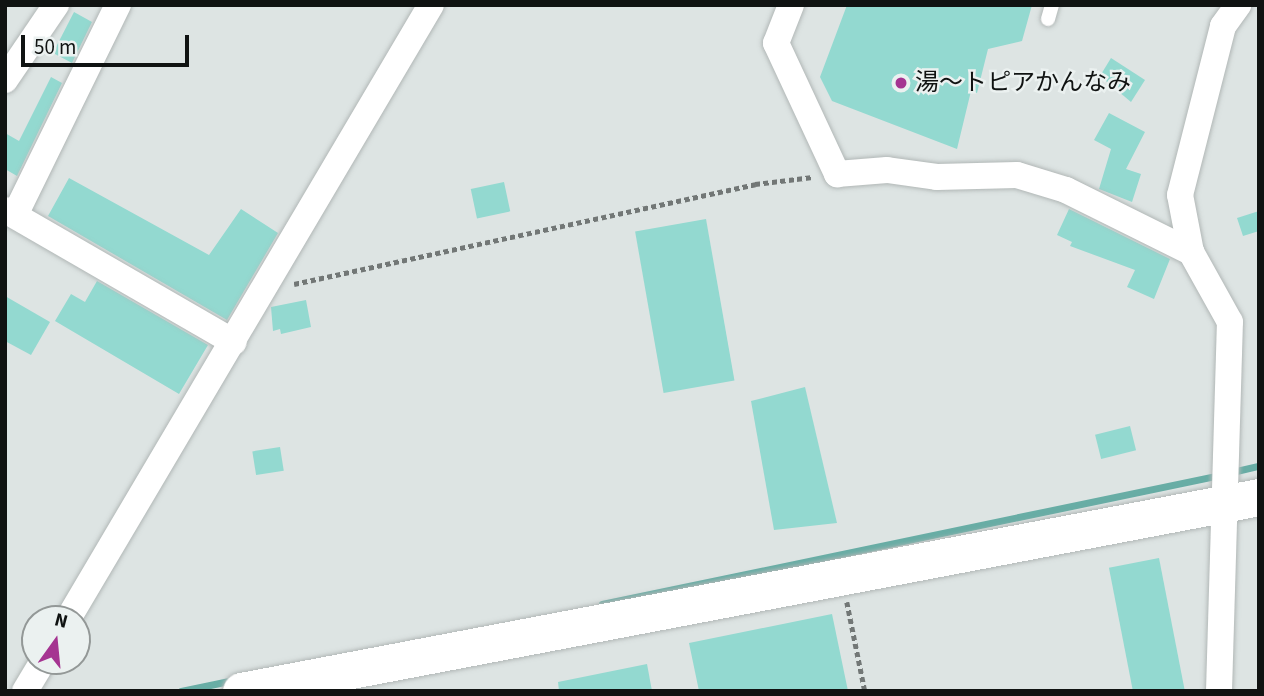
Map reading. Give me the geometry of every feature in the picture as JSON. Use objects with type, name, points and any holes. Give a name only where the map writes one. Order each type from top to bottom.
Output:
[{"type":"street","points":[[5,80],[56,5]]},
{"type":"street","points":[[118,5],[10,213],[234,342]]},
{"type":"street","points":[[76,605],[266,290],[431,5]]},
{"type":"street","points":[[790,5],[776,43],[837,174],[887,170],[937,177],[1017,175],[1066,190],[1191,252]]},
{"type":"street","points":[[1219,691],[1237,495],[1230,437],[1230,321],[1191,252],[1180,195],[1186,158],[1223,26],[1238,5]]},
{"type":"street","points":[[241,691],[843,575],[1237,495]]},
{"type":"street","points":[[25,691],[35,675]]},
{"type":"path","points":[[266,290],[754,184],[837,174]]},
{"type":"path","points":[[843,575],[864,691]]},
{"type":"building","name":"湯～トピアかんなみ","points":[[847,5],[1032,5],[1022,41],[988,49],[977,93],[971,91],[957,149],[832,101],[820,77]]},
{"type":"building","points":[[74,12],[92,22],[72,63],[55,54],[55,49]]},
{"type":"building","points":[[1111,58],[1145,80],[1131,102],[1100,76]]},
{"type":"building","points":[[51,77],[62,83],[17,176],[5,169],[5,133],[19,141]]},
{"type":"building","points":[[1109,113],[1145,132],[1126,169],[1141,174],[1132,202],[1099,189],[1111,149],[1094,140]]},
{"type":"building","points":[[69,178],[209,255],[241,209],[278,233],[227,320],[48,216]]},
{"type":"building","points":[[504,182],[510,211],[477,218],[471,189]]},
{"type":"building","points":[[1069,209],[1170,259],[1154,299],[1127,287],[1135,270],[1070,246],[1072,242],[1057,235]]},
{"type":"building","points":[[1259,211],[1259,231],[1243,236],[1237,218]]},
{"type":"building","points":[[706,219],[734,381],[664,393],[635,232]]},
{"type":"building","points":[[97,281],[208,345],[179,394],[55,321],[71,294],[85,302]]},
{"type":"building","points":[[5,296],[50,322],[31,355],[5,341]]},
{"type":"building","points":[[306,300],[311,327],[281,334],[280,329],[273,331],[271,307]]},
{"type":"building","points":[[805,387],[837,523],[774,530],[751,401]]},
{"type":"building","points":[[1130,426],[1136,450],[1101,459],[1095,435]]},
{"type":"building","points":[[280,447],[284,471],[256,475],[252,451]]},
{"type":"building","points":[[1159,558],[1185,691],[1133,691],[1109,568]]},
{"type":"building","points":[[832,614],[848,691],[699,691],[689,643]]},
{"type":"building","points":[[647,664],[652,691],[559,691],[558,682]]},
{"type":"waterway","points":[[1232,472],[1259,466]]},
{"type":"waterway","points":[[602,604],[1220,475]]},
{"type":"waterway","points":[[181,691],[234,680]]},
{"type":"place","name":"湯～トピアかんなみ","points":[[901,83]]}]
